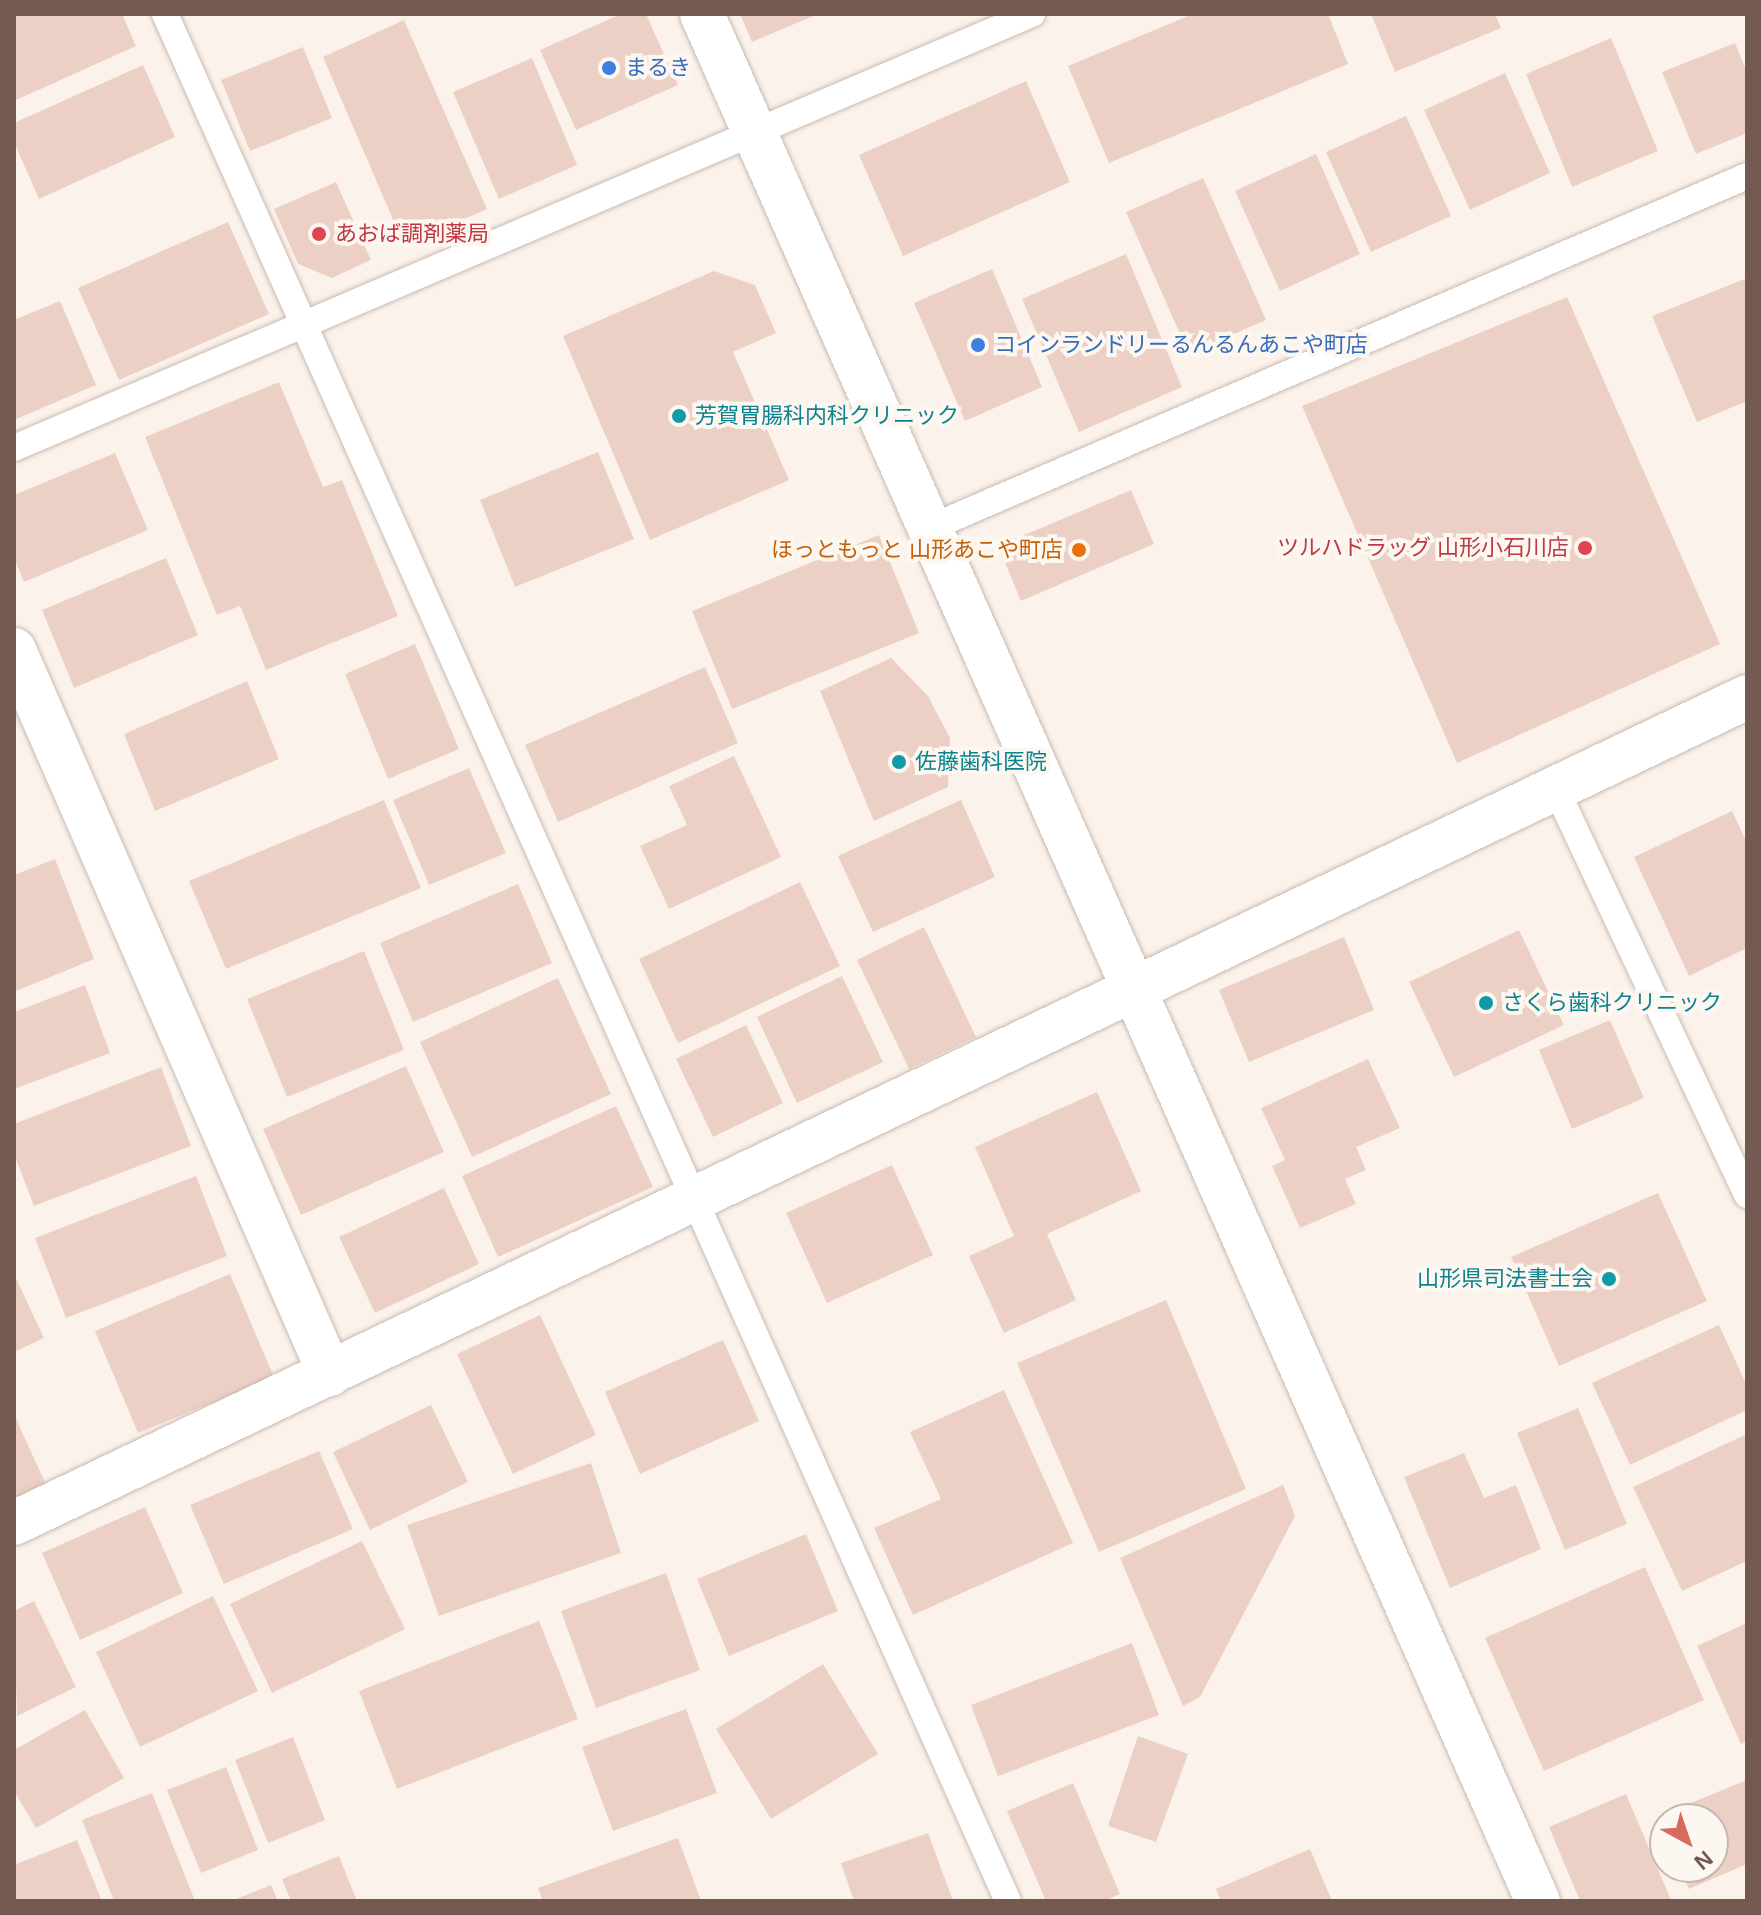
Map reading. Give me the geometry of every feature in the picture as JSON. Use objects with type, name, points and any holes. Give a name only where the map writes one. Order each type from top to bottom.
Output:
[{"type":"street","points":[[702,14],[1136,987],[1538,1901]]},
{"type":"street","points":[[14,650],[330,1374]]},
{"type":"street","points":[[14,1523],[1747,697]]},
{"type":"lane","points":[[165,14],[307,324],[1008,1901]]},
{"type":"lane","points":[[14,448],[1032,14]]},
{"type":"lane","points":[[932,527],[1747,176]]},
{"type":"lane","points":[[1555,787],[1747,1195]]},
{"type":"building","points":[[14,14],[122,14],[136,46],[14,101]]},
{"type":"building","name":"まるき","points":[[621,14],[646,14],[678,85],[576,130],[540,50]]},
{"type":"building","points":[[740,14],[818,14],[752,42]]},
{"type":"building","points":[[1193,14],[1328,14],[1348,64],[1109,163],[1068,66]]},
{"type":"building","points":[[1371,14],[1495,14],[1501,28],[1395,72]]},
{"type":"building","points":[[404,20],[487,209],[404,245],[323,57]]},
{"type":"building","points":[[1611,38],[1658,151],[1572,187],[1526,74]]},
{"type":"building","points":[[1735,43],[1747,72],[1747,133],[1696,154],[1662,72]]},
{"type":"building","points":[[303,47],[332,118],[250,151],[221,80]]},
{"type":"building","points":[[532,58],[577,165],[499,199],[453,92]]},
{"type":"building","points":[[143,65],[175,137],[39,199],[14,142],[14,123]]},
{"type":"building","points":[[1505,73],[1550,173],[1470,210],[1424,110]]},
{"type":"building","points":[[1026,81],[1070,182],[903,256],[859,155]]},
{"type":"building","points":[[1406,116],[1451,216],[1371,252],[1326,152]]},
{"type":"building","points":[[1316,154],[1360,254],[1280,291],[1235,191]]},
{"type":"building","points":[[1203,178],[1266,320],[1189,354],[1126,212]]},
{"type":"building","points":[[336,182],[371,260],[332,278],[298,264],[274,209]]},
{"type":"building","points":[[228,222],[269,314],[119,380],[78,288]]},
{"type":"building","points":[[1126,254],[1182,387],[1079,432],[1022,299]]},
{"type":"building","name":"コインランドリーるんるんあこや町店","points":[[992,269],[1042,387],[965,421],[914,303]]},
{"type":"building","name":"芳賀胃腸科内科クリニック","points":[[714,271],[755,285],[776,333],[733,352],[789,480],[650,540],[563,336]]},
{"type":"building","points":[[1747,278],[1747,401],[1697,422],[1652,316]]},
{"type":"building","points":[[1567,297],[1720,644],[1457,763],[1302,406]]},
{"type":"building","points":[[60,301],[96,385],[14,420],[14,320]]},
{"type":"building","points":[[279,382],[323,487],[342,480],[398,616],[266,670],[240,606],[217,615],[145,437]]},
{"type":"building","points":[[598,452],[634,539],[515,587],[480,500]]},
{"type":"building","points":[[115,453],[148,530],[24,582],[14,558],[14,495]]},
{"type":"building","points":[[1131,490],[1154,544],[1021,601],[998,546]]},
{"type":"building","points":[[879,535],[919,633],[732,709],[692,611]]},
{"type":"building","points":[[166,558],[198,635],[74,688],[42,610]]},
{"type":"building","points":[[415,644],[459,749],[388,779],[345,674]]},
{"type":"building","name":"佐藤歯科医院","points":[[891,658],[928,696],[950,738],[948,787],[874,821],[820,691]]},
{"type":"building","points":[[705,667],[738,743],[558,822],[525,745]]},
{"type":"building","points":[[247,681],[279,759],[155,811],[124,734]]},
{"type":"building","points":[[734,756],[781,857],[669,909],[640,846],[687,825],[669,786]]},
{"type":"building","points":[[469,768],[506,853],[429,885],[393,800]]},
{"type":"building","points":[[384,800],[421,888],[226,969],[189,881]]},
{"type":"building","points":[[961,800],[995,877],[873,932],[838,856]]},
{"type":"building","points":[[1732,811],[1747,843],[1747,948],[1689,976],[1634,857]]},
{"type":"building","points":[[55,859],[94,959],[14,992],[14,875]]},
{"type":"building","points":[[800,882],[840,966],[678,1043],[639,959]]},
{"type":"building","points":[[518,884],[552,963],[413,1022],[380,943]]},
{"type":"building","points":[[924,927],[976,1037],[909,1069],[857,960]]},
{"type":"building","name":"さくら歯科クリニック","points":[[1519,930],[1564,1025],[1454,1077],[1409,982]]},
{"type":"building","points":[[1344,937],[1374,1010],[1249,1062],[1219,990]]},
{"type":"building","points":[[364,951],[404,1050],[287,1097],[247,999]]},
{"type":"building","points":[[842,976],[883,1062],[797,1103],[757,1017]]},
{"type":"building","points":[[558,978],[611,1094],[472,1157],[420,1042]]},
{"type":"building","points":[[85,985],[110,1053],[14,1089],[14,1012]]},
{"type":"building","points":[[1610,1020],[1644,1098],[1572,1129],[1539,1050]]},
{"type":"building","points":[[746,1025],[783,1103],[713,1137],[676,1059]]},
{"type":"building","points":[[1368,1059],[1400,1128],[1356,1147],[1366,1170],[1345,1179],[1356,1204],[1300,1228],[1272,1166],[1285,1160],[1261,1108]]},
{"type":"building","points":[[406,1066],[444,1152],[301,1215],[263,1129]]},
{"type":"building","points":[[161,1067],[191,1146],[34,1206],[14,1154],[14,1124]]},
{"type":"building","points":[[1097,1092],[1141,1191],[1047,1234],[1076,1300],[1004,1333],[969,1256],[1014,1236],[975,1147]]},
{"type":"building","points":[[616,1106],[653,1187],[498,1257],[462,1176]]},
{"type":"building","points":[[892,1165],[933,1255],[827,1303],[786,1213]]},
{"type":"building","points":[[196,1176],[227,1256],[66,1318],[35,1238]]},
{"type":"building","points":[[444,1188],[479,1264],[375,1313],[339,1237]]},
{"type":"building","name":"山形県司法書士会","points":[[1658,1193],[1707,1301],[1559,1366],[1511,1257]]},
{"type":"building","points":[[14,1274],[44,1338],[14,1352]]},
{"type":"building","points":[[230,1274],[274,1377],[138,1433],[95,1331]]},
{"type":"building","points":[[1166,1300],[1246,1489],[1099,1552],[1017,1363]]},
{"type":"building","points":[[540,1315],[596,1435],[513,1474],[457,1354]]},
{"type":"building","points":[[1719,1325],[1747,1386],[1747,1410],[1630,1465],[1592,1383]]},
{"type":"building","points":[[723,1340],[759,1421],[640,1474],[605,1392]]},
{"type":"building","points":[[1004,1390],[1073,1543],[913,1615],[874,1528],[941,1499],[910,1432]]},
{"type":"building","points":[[431,1405],[468,1482],[370,1530],[333,1452]]},
{"type":"building","points":[[1578,1408],[1627,1524],[1565,1550],[1517,1433]]},
{"type":"building","points":[[14,1414],[46,1485],[14,1500]]},
{"type":"building","points":[[1747,1434],[1747,1561],[1682,1591],[1633,1487]]},
{"type":"building","points":[[319,1451],[353,1529],[224,1584],[190,1505]]},
{"type":"building","points":[[1464,1453],[1484,1498],[1516,1485],[1541,1549],[1450,1588],[1404,1477]]},
{"type":"building","points":[[591,1463],[621,1553],[439,1616],[407,1525]]},
{"type":"building","points":[[1283,1485],[1295,1516],[1200,1697],[1183,1706],[1120,1558]]},
{"type":"building","points":[[145,1507],[183,1593],[80,1640],[42,1553]]},
{"type":"building","points":[[806,1534],[838,1611],[729,1656],[697,1579]]},
{"type":"building","points":[[362,1541],[405,1629],[272,1693],[230,1604]]},
{"type":"building","points":[[1645,1567],[1704,1700],[1544,1771],[1485,1638]]},
{"type":"building","points":[[666,1573],[700,1670],[596,1708],[561,1611]]},
{"type":"building","points":[[213,1596],[258,1691],[140,1747],[96,1652]]},
{"type":"building","points":[[34,1601],[76,1687],[17,1716],[14,1611]]},
{"type":"building","points":[[539,1621],[578,1719],[397,1789],[359,1691]]},
{"type":"building","points":[[1747,1623],[1747,1741],[1741,1744],[1697,1646]]},
{"type":"building","points":[[1132,1643],[1159,1715],[998,1776],[971,1705]]},
{"type":"building","points":[[823,1664],[878,1754],[771,1819],[716,1729]]},
{"type":"building","points":[[686,1709],[717,1793],[613,1831],[582,1747]]},
{"type":"building","points":[[85,1710],[124,1778],[36,1828],[14,1791],[14,1750]]},
{"type":"building","points":[[1138,1736],[1188,1754],[1156,1842],[1108,1826]]},
{"type":"building","points":[[293,1737],[325,1820],[268,1843],[235,1760]]},
{"type":"building","points":[[226,1767],[258,1850],[201,1873],[167,1790]]},
{"type":"building","points":[[1747,1780],[1747,1864],[1729,1872],[1729,1803],[1691,1803]]},
{"type":"building","points":[[1073,1783],[1120,1894],[1104,1901],[1046,1901],[1007,1811]]},
{"type":"building","points":[[152,1793],[195,1901],[114,1901],[82,1820]]},
{"type":"building","points":[[1626,1794],[1649,1848],[1649,1883],[1664,1883],[1671,1900],[1580,1901],[1549,1827]]},
{"type":"building","points":[[928,1833],[953,1901],[854,1901],[841,1863]]},
{"type":"building","points":[[678,1838],[701,1901],[543,1901],[538,1888]]},
{"type":"building","points":[[77,1840],[102,1901],[14,1901],[14,1865]]},
{"type":"building","points":[[1310,1849],[1332,1901],[1221,1901],[1216,1889]]},
{"type":"building","points":[[339,1856],[357,1901],[291,1901],[282,1879]]},
{"type":"building","points":[[1687,1883],[1703,1883],[1689,1889]]},
{"type":"building","points":[[271,1885],[278,1901],[231,1901]]},
{"type":"place","name":"まるき","points":[[609,68]]},
{"type":"place","name":"あおば調剤薬局","points":[[319,234]]},
{"type":"place","name":"コインランドリーるんるんあこや町店","points":[[978,345]]},
{"type":"place","name":"芳賀胃腸科内科クリニック","points":[[679,416]]},
{"type":"place","name":"ツルハドラッグ 山形小石川店","points":[[1585,548]]},
{"type":"place","name":"ほっともっと 山形あこや町店","points":[[1079,550]]},
{"type":"place","name":"佐藤歯科医院","points":[[899,762]]},
{"type":"place","name":"さくら歯科クリニック","points":[[1486,1003]]},
{"type":"place","name":"山形県司法書士会","points":[[1609,1279]]}]
